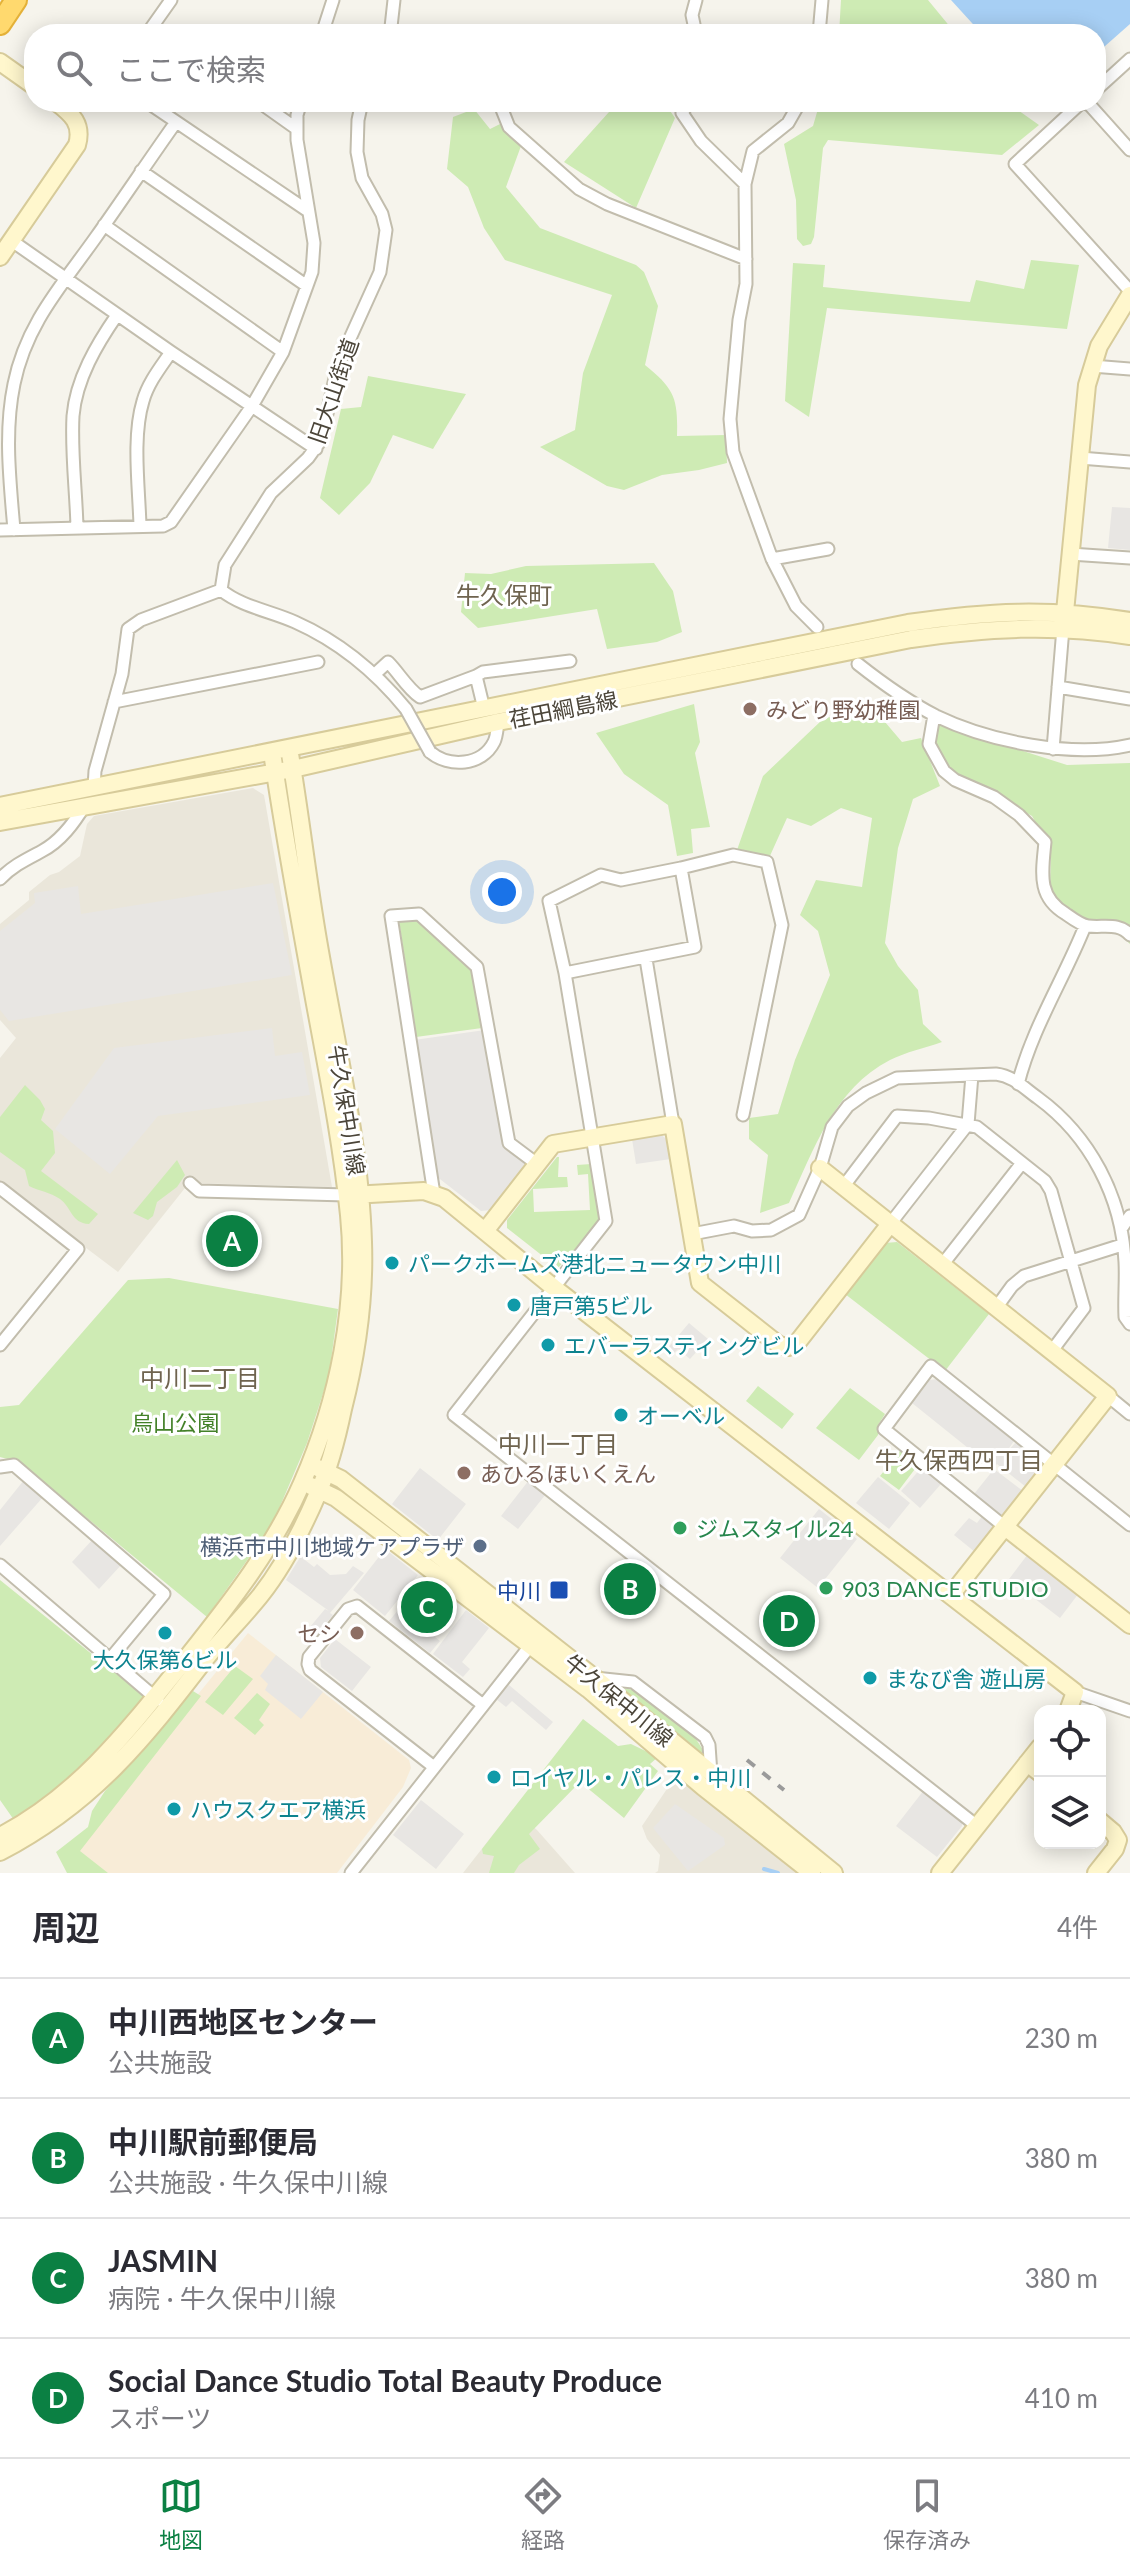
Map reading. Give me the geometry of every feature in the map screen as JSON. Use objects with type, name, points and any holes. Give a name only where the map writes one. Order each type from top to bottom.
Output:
[{"type":"highway","points":[[0,24],[16,0]]},
{"type":"street","points":[[158,24],[171,0]]},
{"type":"street","points":[[325,24],[333,0]]},
{"type":"street","points":[[391,24],[394,0]]},
{"type":"street","points":[[694,24],[692,15],[696,0]]},
{"type":"street","points":[[820,24],[822,0]]},
{"type":"street","points":[[1106,81],[1130,59]]},
{"type":"street","points":[[0,62],[24,79]]},
{"type":"street","points":[[0,257],[77,145],[80,134],[78,124],[68,112]]},
{"type":"street","points":[[162,112],[308,211]]},
{"type":"street","points":[[273,112],[297,129]]},
{"type":"street","points":[[0,530],[163,526],[171,522],[252,406],[283,352],[307,286],[314,254],[297,129],[300,112]]},
{"type":"street","name":"旧大山街道","points":[[221,590],[225,565],[271,493],[316,449],[325,429],[338,365],[380,272],[385,227],[382,214],[362,178],[357,152],[360,112]]},
{"type":"street","points":[[503,112],[509,127],[579,189],[607,204],[746,259]]},
{"type":"street","points":[[683,112],[701,141],[745,184]]},
{"type":"street","points":[[794,112],[788,123],[753,151],[745,184],[746,284],[739,320],[730,419],[733,452],[772,559],[796,606],[817,627]]},
{"type":"street","points":[[1053,749],[1085,404],[1092,366],[1108,327],[1130,293],[1015,164],[1074,112]]},
{"type":"street","points":[[1094,112],[1130,150]]},
{"type":"street","points":[[14,530],[9,424],[14,384],[25,347],[43,307],[67,278],[176,122]]},
{"type":"street","points":[[141,171],[307,286]]},
{"type":"street","points":[[104,225],[283,352]]},
{"type":"street","points":[[12,241],[316,449]]},
{"type":"street","points":[[77,527],[73,415],[89,364],[101,337],[117,315]]},
{"type":"street","points":[[140,526],[138,421],[154,377],[171,352]]},
{"type":"street","points":[[1092,366],[1130,369]]},
{"type":"street","points":[[1080,458],[1130,462]]},
{"type":"street","points":[[772,559],[828,549]]},
{"type":"street","points":[[1070,554],[1130,558]]},
{"type":"street","points":[[94,787],[95,771],[122,674],[128,629],[141,620],[221,590],[231,599],[295,622],[376,673],[406,709],[430,752],[440,761],[467,761],[485,755],[495,740],[498,722]]},
{"type":"street","name":"荏田綱島線","points":[[0,806],[908,623],[979,613],[1064,620],[1130,621]]},
{"type":"street","name":"荏田綱島線","points":[[0,822],[293,769],[498,722],[911,639],[1064,620],[1130,636]]},
{"type":"street","points":[[376,673],[388,662],[411,691],[420,697],[483,672],[570,661]]},
{"type":"street","points":[[114,702],[318,662]]},
{"type":"street","points":[[858,664],[934,715],[970,730],[1053,749],[1103,751],[1130,745]]},
{"type":"street","points":[[476,676],[484,709]]},
{"type":"street","points":[[1058,687],[1130,699]]},
{"type":"street","points":[[934,715],[929,744],[944,771],[955,780],[994,797],[1019,815],[1045,842],[1044,893],[1053,906],[1085,926],[1114,926],[1130,935]]},
{"type":"street","name":"牛久保中川線","points":[[289,748],[363,1276],[358,1338],[346,1398],[320,1489]]},
{"type":"street","name":"牛久保中川線","points":[[272,752],[353,1195],[345,1337],[332,1396],[302,1482],[336,1498],[535,1640],[595,1678],[834,1873]]},
{"type":"street","points":[[0,879],[25,859],[45,850],[73,826],[86,805]]},
{"type":"street","points":[[743,1115],[782,925],[767,862],[733,855],[621,880],[601,875],[549,901],[565,973],[606,1221],[454,1415],[977,1826]]},
{"type":"street","points":[[565,973],[695,947],[681,868]]},
{"type":"street","points":[[434,1194],[391,916],[419,914],[477,967],[509,1143],[537,1164]]},
{"type":"street","points":[[1018,1084],[1024,1060],[1068,970],[1085,926]]},
{"type":"street","points":[[646,959],[700,1283],[779,1345],[788,1347],[797,1343],[968,1124],[972,1075]]},
{"type":"street","points":[[692,1234],[734,1226],[752,1231],[771,1230],[799,1215],[820,1168],[832,1127],[848,1106],[866,1093],[897,1078],[1010,1076],[1055,1111],[1085,1145],[1115,1199],[1125,1260],[1125,1317],[1130,1324]]},
{"type":"street","points":[[843,1187],[897,1116],[977,1127],[1045,1181],[1051,1191],[1084,1308],[1051,1352]]},
{"type":"street","points":[[485,1231],[553,1144],[673,1124]]},
{"type":"street","points":[[942,1265],[1022,1163]]},
{"type":"street","points":[[820,1168],[1130,1414]]},
{"type":"street","points":[[190,1183],[199,1191],[353,1195],[415,1191],[444,1198],[553,1287],[1075,1692],[1130,1711]]},
{"type":"street","points":[[0,1188],[78,1249],[0,1345]]},
{"type":"street","points":[[1121,1229],[1130,1216]]},
{"type":"street","points":[[996,1308],[1012,1286],[1024,1276],[1122,1245]]},
{"type":"street","points":[[1130,1525],[931,1366],[884,1429],[1130,1625]]},
{"type":"street","points":[[951,1595],[1108,1396]]},
{"type":"street","points":[[0,1467],[14,1465],[164,1594],[110,1659]]},
{"type":"street","name":"牛久保中川線","points":[[309,1465],[341,1479],[812,1873]]},
{"type":"street","points":[[0,1852],[69,1810],[97,1786],[162,1702],[255,1566],[302,1482]]},
{"type":"street","points":[[0,1836],[57,1799],[92,1770],[162,1702],[228,1631],[263,1593],[320,1489]]},
{"type":"street","points":[[0,1565],[162,1702]]},
{"type":"street","points":[[434,1767],[310,1670],[309,1657],[348,1609],[357,1606],[483,1705]]},
{"type":"street","points":[[351,1873],[535,1640]]},
{"type":"street","points":[[595,1678],[633,1682],[705,1737],[709,1745],[711,1775]]},
{"type":"street","points":[[1070,1705],[1075,1692]]},
{"type":"street","points":[[940,1873],[977,1826],[1034,1768]]},
{"type":"street","points":[[1096,1873],[1124,1838],[1106,1826]]},
{"type":"shaded area","points":[[1112,507],[1130,508],[1130,550],[1108,548]]},
{"type":"shaded area","points":[[253,788],[264,795],[332,1187],[189,1183],[118,1272],[0,1183],[0,1058],[16,1038],[0,1020],[0,924],[29,900],[29,892],[80,856],[87,824],[94,816]]},
{"type":"shaded area","points":[[273,883],[292,975],[9,1021],[0,1010],[0,931],[35,903],[34,893],[78,886],[81,914]]},
{"type":"shaded area","points":[[272,1028],[275,1056],[302,1052],[310,1095],[158,1116],[110,1174],[55,1129],[114,1048]]},
{"type":"shaded area","points":[[485,1030],[504,1146],[524,1162],[525,1167],[491,1210],[481,1211],[436,1176],[414,1040]]},
{"type":"shaded area","points":[[660,1134],[669,1141],[671,1159],[636,1164],[632,1139]]},
{"type":"shaded area","points":[[689,1323],[708,1339],[690,1359],[678,1349],[673,1354],[667,1349]]},
{"type":"shaded area","points":[[937,1379],[1014,1441],[1005,1454],[1016,1442],[1042,1462],[1042,1467],[1026,1487],[997,1464],[993,1468],[912,1403],[930,1380]]},
{"type":"shaded area","points":[[922,1467],[941,1484],[920,1508],[901,1491]]},
{"type":"shaded area","points":[[420,1468],[466,1504],[438,1540],[392,1504]]},
{"type":"shaded area","points":[[994,1469],[1023,1491],[1003,1516],[974,1494]]},
{"type":"shaded area","points":[[878,1477],[910,1503],[889,1529],[856,1503]]},
{"type":"shaded area","points":[[24,1480],[44,1496],[0,1546],[0,1510]]},
{"type":"shaded area","points":[[529,1480],[546,1494],[518,1529],[501,1516]]},
{"type":"shaded area","points":[[819,1509],[857,1539],[818,1588],[780,1558]]},
{"type":"shaded area","points":[[983,1515],[993,1524],[993,1529],[975,1552],[954,1535],[969,1518],[977,1523]]},
{"type":"shaded area","points":[[93,1539],[123,1563],[99,1589],[72,1562]]},
{"type":"shaded area","points":[[385,1549],[418,1575],[385,1616],[353,1590]]},
{"type":"shaded area","points":[[304,1551],[308,1554],[305,1560],[314,1567],[317,1564],[330,1575],[346,1574],[353,1566],[364,1573],[330,1613],[333,1615],[313,1639],[305,1633],[325,1609],[329,1611],[286,1580]]},
{"type":"shaded area","points":[[1028,1554],[1079,1593],[1060,1618],[1009,1579]]},
{"type":"shaded area","points":[[399,1609],[440,1641],[430,1653],[389,1621]]},
{"type":"shaded area","points":[[466,1610],[489,1628],[462,1662],[470,1669],[463,1677],[433,1654]]},
{"type":"shaded area","name":"ハウスクエア横浜","points":[[248,1633],[409,1760],[411,1768],[403,1787],[337,1873],[73,1873],[79,1840]]},
{"type":"shaded area","points":[[335,1639],[371,1667],[352,1691],[321,1667],[320,1658]]},
{"type":"shaded area","points":[[276,1655],[323,1692],[301,1719],[265,1690],[268,1684],[260,1676]]},
{"type":"shaded area","points":[[509,1685],[553,1722],[546,1730],[512,1701],[506,1707],[496,1699]]},
{"type":"shaded area","points":[[677,1774],[802,1873],[655,1873],[660,1855],[647,1839],[642,1826]]},
{"type":"shaded area","points":[[924,1790],[962,1821],[962,1826],[937,1857],[896,1826]]},
{"type":"shaded area","points":[[421,1800],[464,1834],[436,1869],[393,1835]]},
{"type":"shaded area","points":[[675,1804],[724,1838],[725,1845],[688,1871],[653,1828]]},
{"type":"shaded area","points":[[513,1809],[537,1830],[575,1873],[463,1873]]},
{"type":"green space","points":[[841,0],[928,0],[948,24],[840,24]]},
{"type":"green space","points":[[476,112],[490,129],[502,123],[521,146],[506,187],[540,228],[636,265],[644,272],[658,306],[645,365],[663,381],[673,396],[677,436],[726,435],[727,463],[662,475],[624,490],[607,486],[540,447],[575,430],[583,373],[612,295],[505,260],[484,228],[468,187],[447,169],[453,117]]},
{"type":"green space","points":[[609,112],[671,112],[675,118],[636,208],[564,162]]},
{"type":"green space","points":[[817,112],[1021,112],[1039,125],[1002,155],[828,140],[823,148],[814,237],[811,244],[803,246],[797,239],[796,200],[784,144],[813,126]]},
{"type":"green space","points":[[1031,260],[1079,265],[1067,329],[827,308],[809,417],[785,401],[793,263],[825,265],[823,287],[970,302],[976,280],[1024,289]]},
{"type":"green space","points":[[368,376],[466,394],[433,449],[393,435],[370,483],[339,515],[320,498],[341,409],[361,407]]},
{"type":"green space","points":[[654,563],[673,591],[682,632],[657,642],[607,649],[597,609],[478,628],[461,612],[465,573],[491,574],[526,566]]},
{"type":"green space","points":[[868,702],[902,742],[921,738],[940,786],[913,799],[898,848],[885,943],[898,966],[918,990],[923,1024],[942,1042],[890,1060],[854,1087],[828,1122],[789,1203],[760,1213],[768,1155],[749,1139],[749,1118],[778,1114],[795,1060],[830,975],[818,931],[800,915],[816,880],[862,887],[872,818],[841,808],[811,826],[787,818],[769,858],[737,850],[763,776],[822,720]]},
{"type":"green space","points":[[694,704],[700,742],[695,753],[710,827],[691,829],[693,853],[677,856],[668,805],[624,774],[596,733]]},
{"type":"green space","points":[[939,724],[1067,765],[1130,763],[1130,944],[1107,923],[1085,922],[1060,904],[1050,888],[1051,850],[1032,816],[944,766],[931,745]]},
{"type":"green space","points":[[414,918],[473,969],[482,1028],[416,1037],[399,920]]},
{"type":"green space","points":[[25,1085],[40,1100],[45,1109],[41,1120],[53,1131],[55,1153],[41,1171],[98,1214],[89,1224],[75,1218],[60,1199],[29,1186],[25,1170],[0,1152],[0,1117]]},
{"type":"green space","points":[[557,1157],[558,1177],[567,1177],[568,1187],[533,1189],[534,1212],[590,1210],[588,1174],[578,1175],[577,1165],[591,1164],[599,1210],[598,1223],[558,1268],[507,1228],[507,1220]]},
{"type":"green space","points":[[177,1160],[185,1175],[177,1187],[157,1202],[153,1216],[148,1220],[133,1213]]},
{"type":"green space","points":[[897,1242],[989,1314],[945,1371],[845,1294],[885,1243]]},
{"type":"green space","name":"烏山公園","points":[[169,1278],[338,1309],[329,1375],[307,1443],[272,1525],[207,1617],[19,1462],[0,1457],[0,1407],[19,1405],[128,1280]]},
{"type":"green space","points":[[758,1386],[794,1414],[782,1429],[746,1401]]},
{"type":"green space","points":[[850,1388],[885,1414],[878,1425],[878,1435],[859,1460],[816,1428]]},
{"type":"green space","points":[[900,1451],[918,1465],[899,1490],[880,1476]]},
{"type":"green space","points":[[0,1580],[145,1697],[89,1761],[14,1820],[0,1800]]},
{"type":"green space","points":[[235,1666],[253,1679],[223,1715],[205,1702]]},
{"type":"green space","points":[[615,1687],[635,1690],[696,1739],[703,1750],[704,1763]]},
{"type":"green space","points":[[193,1691],[201,1696],[80,1851],[108,1873],[67,1873],[56,1852],[88,1827],[92,1811],[105,1791]]},
{"type":"green space","points":[[257,1693],[270,1704],[259,1720],[264,1725],[255,1735],[234,1718]]},
{"type":"green space","points":[[583,1719],[618,1746],[631,1744],[658,1757],[650,1764],[658,1771],[624,1818],[580,1782],[529,1834],[540,1849],[519,1865],[514,1873],[489,1873],[494,1856],[483,1854],[482,1849]]},
{"type":"water","points":[[951,0],[1130,0],[1130,24],[1106,45],[1106,24],[973,24]]},
{"type":"waterway","points":[[764,1869],[778,1873]]},
{"type":"railway","points":[[747,1760],[784,1790]]},
{"type":"place","name":"みどり野幼稚園","points":[[750,709]]},
{"type":"place","name":"中川西地区センター","points":[[232,1241]]},
{"type":"place","name":"パークホームズ港北ニュータウン中川","points":[[392,1263]]},
{"type":"place","name":"唐戸第5ビル","points":[[514,1305]]},
{"type":"place","name":"エバーラスティングビル","points":[[548,1345]]},
{"type":"place","name":"オーベル","points":[[621,1415]]},
{"type":"place","name":"あひるほいくえん","points":[[464,1473]]},
{"type":"place","name":"ジムスタイル24","points":[[680,1528]]},
{"type":"place","name":"横浜市中川地域ケアプラザ","points":[[480,1546]]},
{"type":"place","name":"903 DANCE STUDIO","points":[[826,1588]]},
{"type":"place","name":"中川駅前郵便局","points":[[630,1589]]},
{"type":"place","name":"中川","points":[[559,1590]]},
{"type":"place","name":"JASMIN","points":[[427,1607]]},
{"type":"place","name":"Social Dance Studio Total Beauty Produce","points":[[789,1621]]},
{"type":"place","name":"大久保第6ビル","points":[[165,1633]]},
{"type":"place","name":"セシ","points":[[357,1633]]},
{"type":"place","name":"まなび舎 遊山房","points":[[870,1678]]},
{"type":"place","name":"ロイヤル・パレス・中川","points":[[494,1777]]},
{"type":"place","name":"ハウスクエア横浜","points":[[174,1809]]},
{"type":"district","name":"牛久保町","points":[[504,594]]},
{"type":"district","name":"中川二丁目","points":[[200,1377]]},
{"type":"district","name":"中川一丁目","points":[[558,1443]]},
{"type":"district","name":"牛久保西四丁目","points":[[959,1459]]}]
